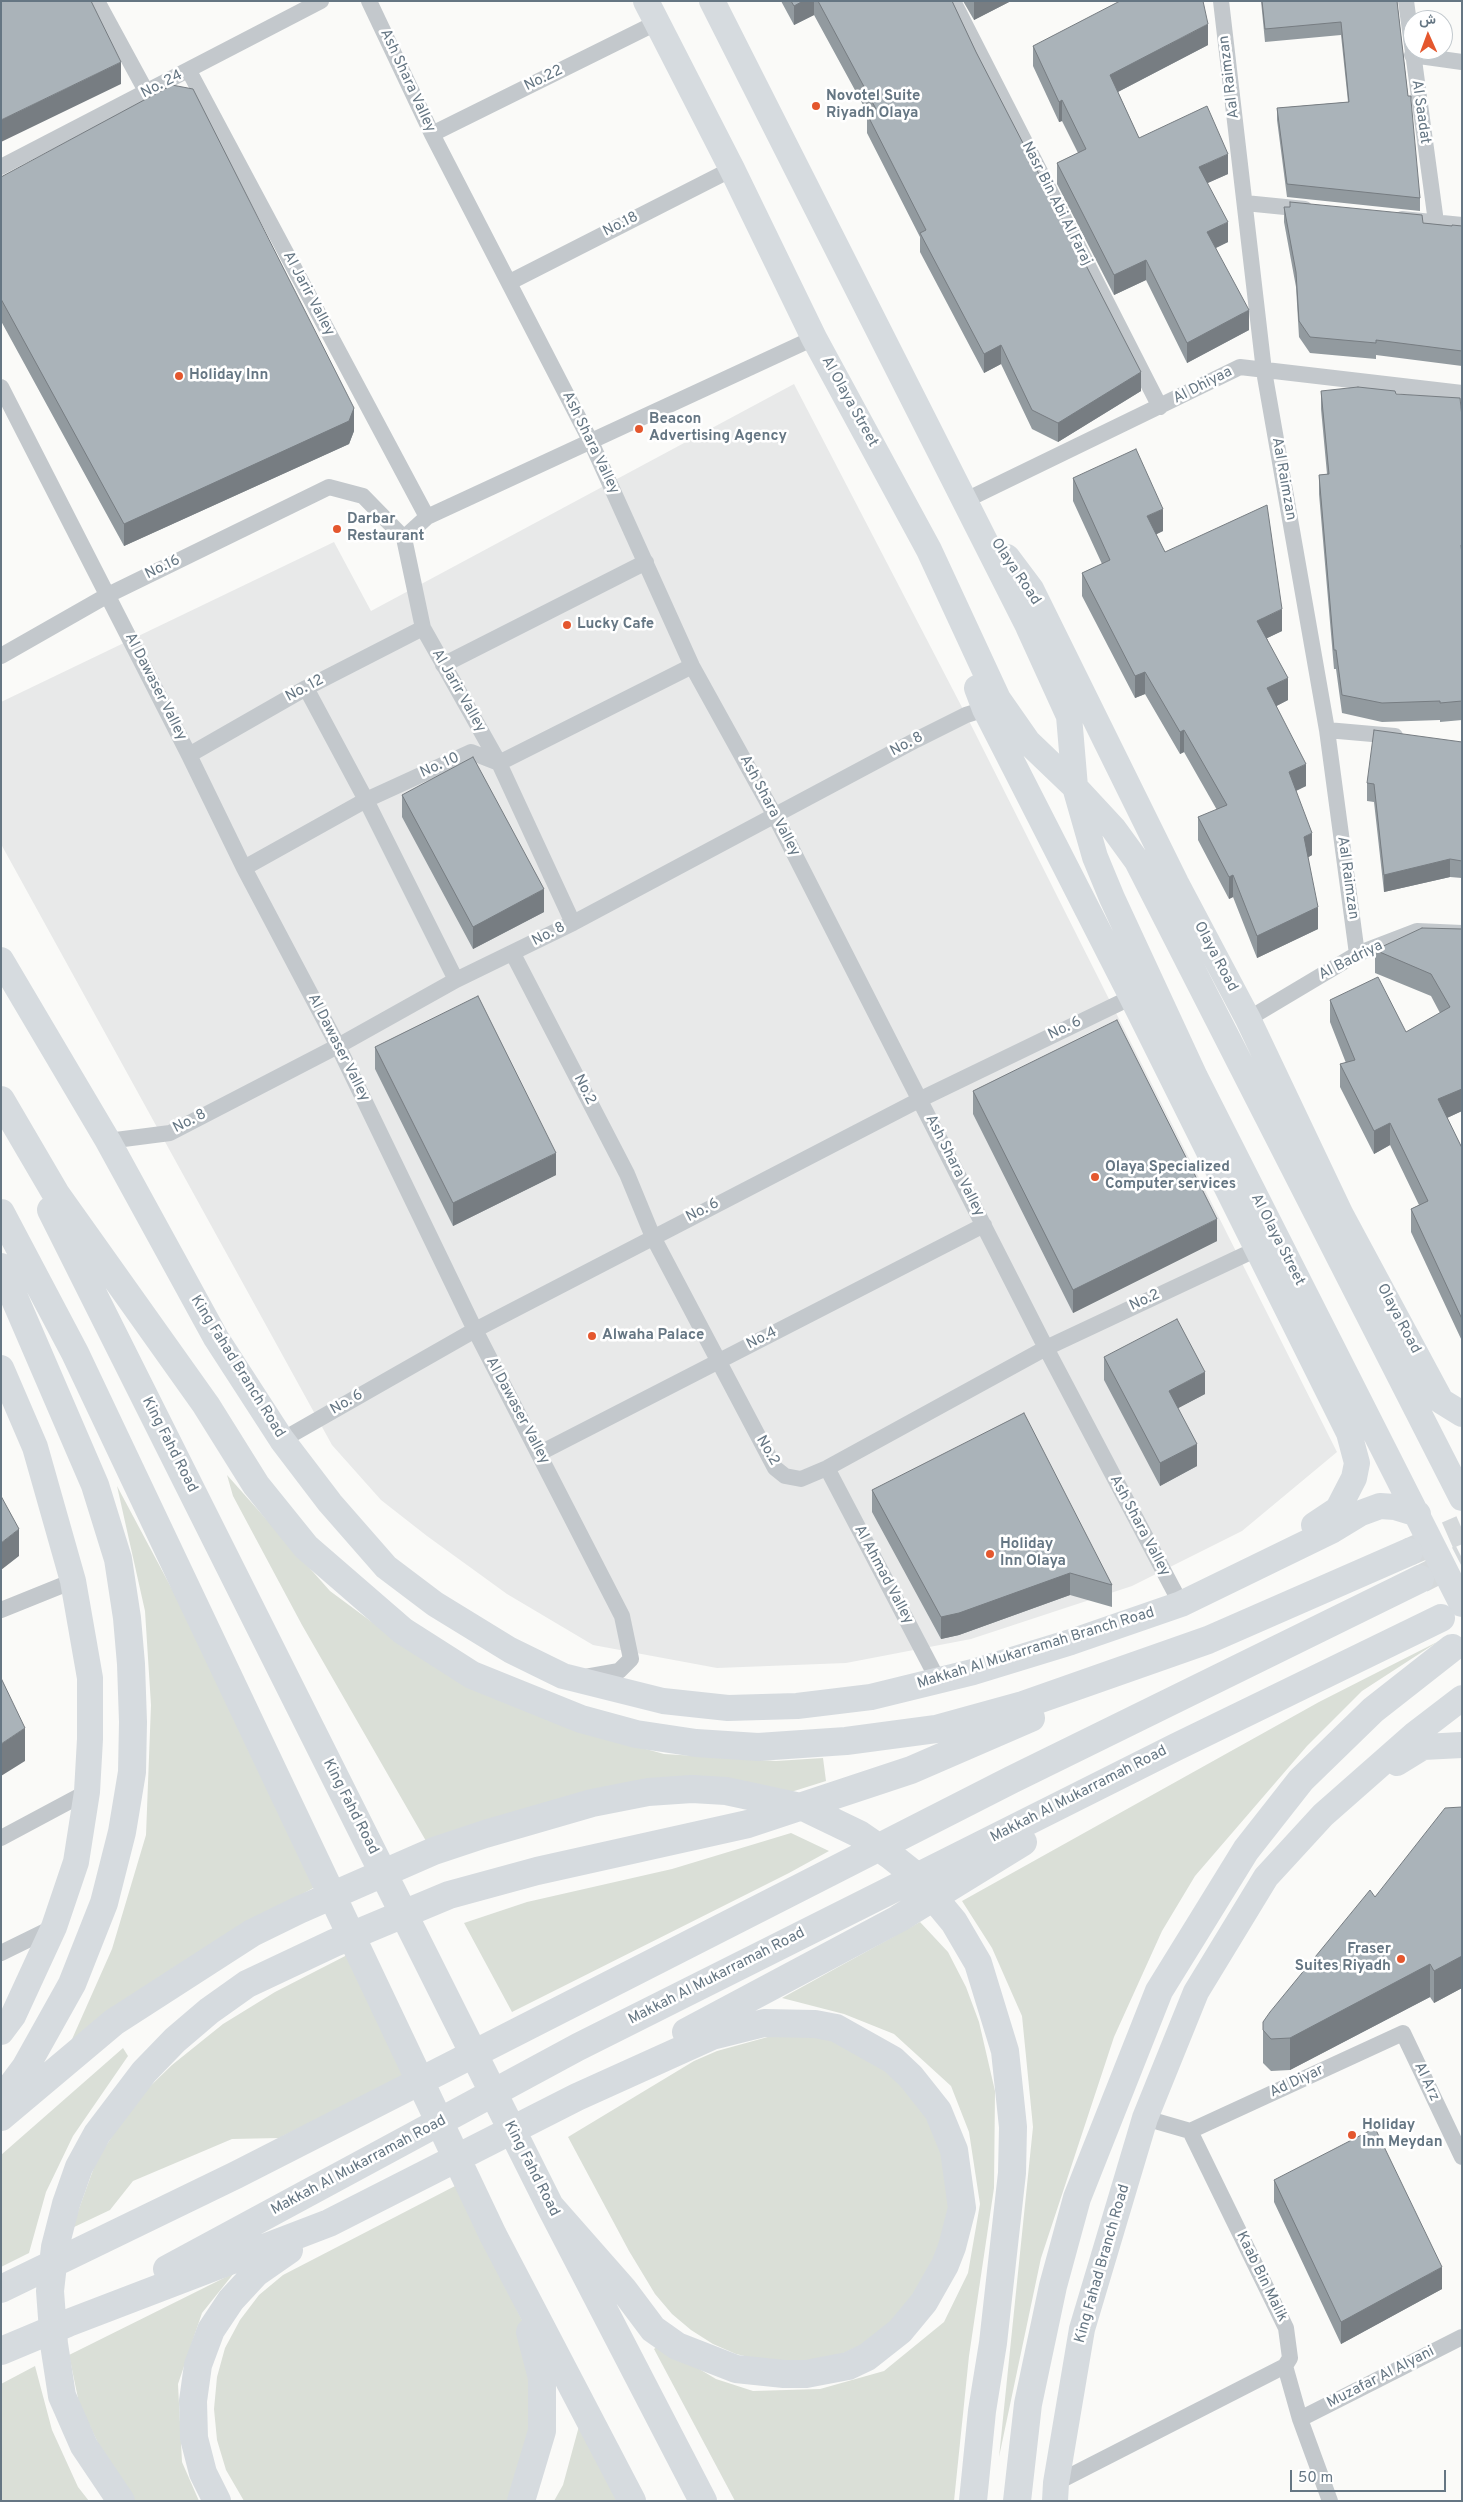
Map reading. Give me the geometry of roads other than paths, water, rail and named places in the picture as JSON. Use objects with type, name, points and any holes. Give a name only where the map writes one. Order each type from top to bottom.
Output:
[{"type":"highway","points":[[1,1100],[56,1194],[206,1405],[256,1485],[306,1547],[404,1631],[472,1675],[581,1719],[636,1734],[696,1743],[758,1747],[846,1741],[936,1729],[1023,1705],[1208,1640]]},
{"type":"highway","name":"King Fahd Road","points":[[1,1111],[550,2206],[703,2501]]},
{"type":"highway","points":[[1,1213],[75,1353],[493,2235],[632,2501]]},
{"type":"highway","points":[[1,1267],[95,1485],[118,1559],[132,1664],[132,1772],[122,1832],[104,1903],[72,1984],[26,2068],[1,2100]]},
{"type":"highway","points":[[121,2501],[84,2446],[62,2396],[54,2344],[50,2291],[54,2247],[66,2204],[79,2168],[97,2134],[144,2072],[209,2011],[247,1984],[334,1943],[449,1896],[537,1871],[748,1824],[911,1770],[1409,1552]]},
{"type":"highway","points":[[1,2289],[236,2174],[1011,1780],[1420,1579]]},
{"type":"highway","name":"Makkah Al Mukarramah Road","points":[[1,2351],[68,2323],[578,2047],[1451,1611]]},
{"type":"highway","points":[[1017,2501],[1028,2404],[1072,2215],[1159,1991],[1246,1850],[1301,1780],[1373,1710],[1452,1648]]},
{"type":"highway","points":[[577,2097],[659,2046],[898,1919],[1176,1747]]},
{"type":"highway","points":[[1,2117],[114,2022],[252,1933],[299,1910],[434,1851],[592,1803],[648,1792],[692,1789],[726,1792],[805,1808],[859,1834],[915,1875],[954,1922],[978,1963],[1005,2050],[1013,2126],[1012,2173],[993,2343],[982,2411],[973,2501]]},
{"type":"highway","points":[[68,2323],[329,2223],[577,2097],[712,2036],[764,2022],[815,2024],[836,2028],[892,2060],[910,2077],[938,2112],[954,2150],[962,2208],[954,2240],[938,2278],[913,2317],[867,2357],[848,2366],[827,2371],[784,2374],[736,2369],[677,2346],[652,2329],[623,2289],[550,2206]]},
{"type":"highway","points":[[216,2501],[204,2473],[194,2429],[195,2383],[204,2347],[220,2314],[242,2286],[270,2262],[329,2223]]},
{"type":"highway","points":[[493,2235],[527,2320],[542,2378],[542,2431],[521,2501]]},
{"type":"main road","name":"Al Olaya Street","points":[[712,1],[1028,626],[1069,716],[1075,787],[1095,857],[1108,890],[1195,1077],[1418,1514],[1451,1611]]},
{"type":"main road","name":"Al Olaya Street","points":[[651,12],[732,169],[814,338],[929,550],[998,699],[1028,742],[1075,787],[1112,828],[1137,861],[1460,1488]]},
{"type":"main road","name":"Olaya Road","points":[[964,501],[1031,589],[1176,883],[1248,1019],[1341,1215],[1442,1401],[1462,1414]]},
{"type":"main road","points":[[929,550],[985,709],[1132,997],[1350,1433],[1356,1463],[1354,1478],[1338,1509],[1246,1572]]},
{"type":"main road","name":"King Fahad Branch Road","points":[[1,960],[108,1141],[216,1338],[282,1440],[330,1502],[386,1567],[435,1604],[510,1650],[562,1676],[574,1679]]},
{"type":"main road","points":[[1,1368],[35,1447],[73,1581],[90,1678],[90,1740],[86,1792],[76,1862],[54,1927],[13,2016],[1,2032]]},
{"type":"main road","name":"Makkah Al Mukarramah Branch Road","points":[[574,1679],[663,1701],[728,1708],[797,1706],[871,1697],[939,1682],[1071,1642],[1180,1604],[1334,1530],[1361,1513],[1380,1506],[1395,1507],[1418,1514]]},
{"type":"main road","points":[[1145,2118],[1196,1992],[1266,1877],[1323,1815],[1415,1734],[1462,1698]]},
{"type":"main road","points":[[1323,1815],[1424,1747],[1462,1745]]},
{"type":"main road","name":"King Fahad Branch Road","points":[[1058,2495],[1082,2329],[1145,2118]]},
{"type":"street","points":[[97,1],[147,93]]},
{"type":"street","name":"No. 24","points":[[1,167],[147,93],[321,1]]},
{"type":"street","name":"Ash Shara Valley","points":[[370,1],[432,134],[591,442],[692,666],[775,816],[921,1099],[1046,1348],[1180,1604]]},
{"type":"street","name":"Nasr Bin Abi Al Faraj","points":[[953,1],[1160,408]]},
{"type":"street","name":"Aal Raimzan","points":[[1221,1],[1264,371],[1327,730],[1357,954]]},
{"type":"street","name":"No.22","points":[[432,134],[651,12]]},
{"type":"street","name":"Al Saadat","points":[[1413,60],[1436,222]]},
{"type":"street","points":[[1448,60],[1462,62]]},
{"type":"street","name":"Al Jarir Valley","points":[[189,71],[427,517]]},
{"type":"street","name":"No.18","points":[[510,282],[732,169]]},
{"type":"street","points":[[1245,203],[1322,211]]},
{"type":"street","points":[[1389,217],[1462,226]]},
{"type":"street","points":[[404,538],[427,517],[814,338]]},
{"type":"street","name":"Al Dhiyaa","points":[[964,501],[1160,408],[1240,367],[1462,393]]},
{"type":"street","name":"Al Dawaser Valley","points":[[1,387],[189,754],[244,868],[338,1046],[475,1330],[540,1453],[622,1616],[631,1659],[619,1671],[574,1679]]},
{"type":"street","name":"No.16","points":[[1,656],[108,595],[329,487],[363,496],[404,538]]},
{"type":"street","name":"Al Jarir Valley","points":[[404,538],[423,628],[499,764],[573,923]]},
{"type":"street","points":[[443,664],[646,562]]},
{"type":"street","name":"No. 12","points":[[189,754],[306,688],[423,628]]},
{"type":"street","points":[[499,764],[692,666]]},
{"type":"street","points":[[306,688],[366,800],[456,980]]},
{"type":"street","name":"No. 8","points":[[108,1141],[170,1132],[338,1046],[456,980],[513,954],[573,923],[924,736],[966,715],[985,709]]},
{"type":"street","points":[[1327,730],[1414,738]]},
{"type":"street","name":"No. 10","points":[[244,868],[366,800],[471,752],[499,764]]},
{"type":"street","name":"Al Badriya","points":[[1248,1019],[1357,954],[1417,930],[1462,933]]},
{"type":"street","name":"No.2","points":[[513,954],[627,1174],[653,1237],[775,1468],[785,1476],[801,1479],[827,1468],[1046,1348],[1258,1248]]},
{"type":"street","name":"No. 6","points":[[282,1440],[475,1330],[653,1237],[921,1099],[1132,997]]},
{"type":"street","name":"No.4","points":[[540,1453],[984,1225]]},
{"type":"street","name":"Al Ahmad Valley","points":[[827,1468],[939,1682]]},
{"type":"street","points":[[1,1610],[73,1581]]},
{"type":"street","points":[[1,1838],[86,1792]]},
{"type":"street","points":[[1,1953],[54,1927]]},
{"type":"street","name":"Ad Diyar","points":[[1190,2132],[1403,2033]]},
{"type":"street","name":"Al Arz","points":[[1403,2033],[1462,2157]]},
{"type":"street","points":[[1145,2118],[1190,2132]]},
{"type":"street","name":"Kaab Bin Malik","points":[[1190,2132],[1286,2328],[1290,2358],[1285,2366],[1300,2419],[1330,2501]]},
{"type":"street","name":"Muzafar Al Alyani","points":[[1300,2419],[1462,2337]]},
{"type":"street","points":[[1058,2495],[1285,2366]]},
{"type":"tunnel","points":[[1409,1552],[1462,1529]]},
{"type":"tunnel","points":[[1421,1579],[1462,1558]]},
{"type":"place","name":"Novotel Suite Riyadh Olaya","points":[[816,106]]},
{"type":"place","name":"Holiday Inn","points":[[179,376]]},
{"type":"place","name":"Beacon Advertising Agency","points":[[639,429]]},
{"type":"place","name":"Darbar Restaurant","points":[[337,529]]},
{"type":"place","name":"Lucky Cafe","points":[[567,625]]},
{"type":"place","name":"Olaya Specialized Computer services","points":[[1095,1177]]},
{"type":"place","name":"Alwaha Palace","points":[[592,1336]]},
{"type":"place","name":"Holiday Inn Olaya","points":[[990,1554]]},
{"type":"place","name":"Fraser Suites Riyadh","points":[[1401,1959]]},
{"type":"place","name":"Holiday Inn Meydan","points":[[1352,2135]]}]
